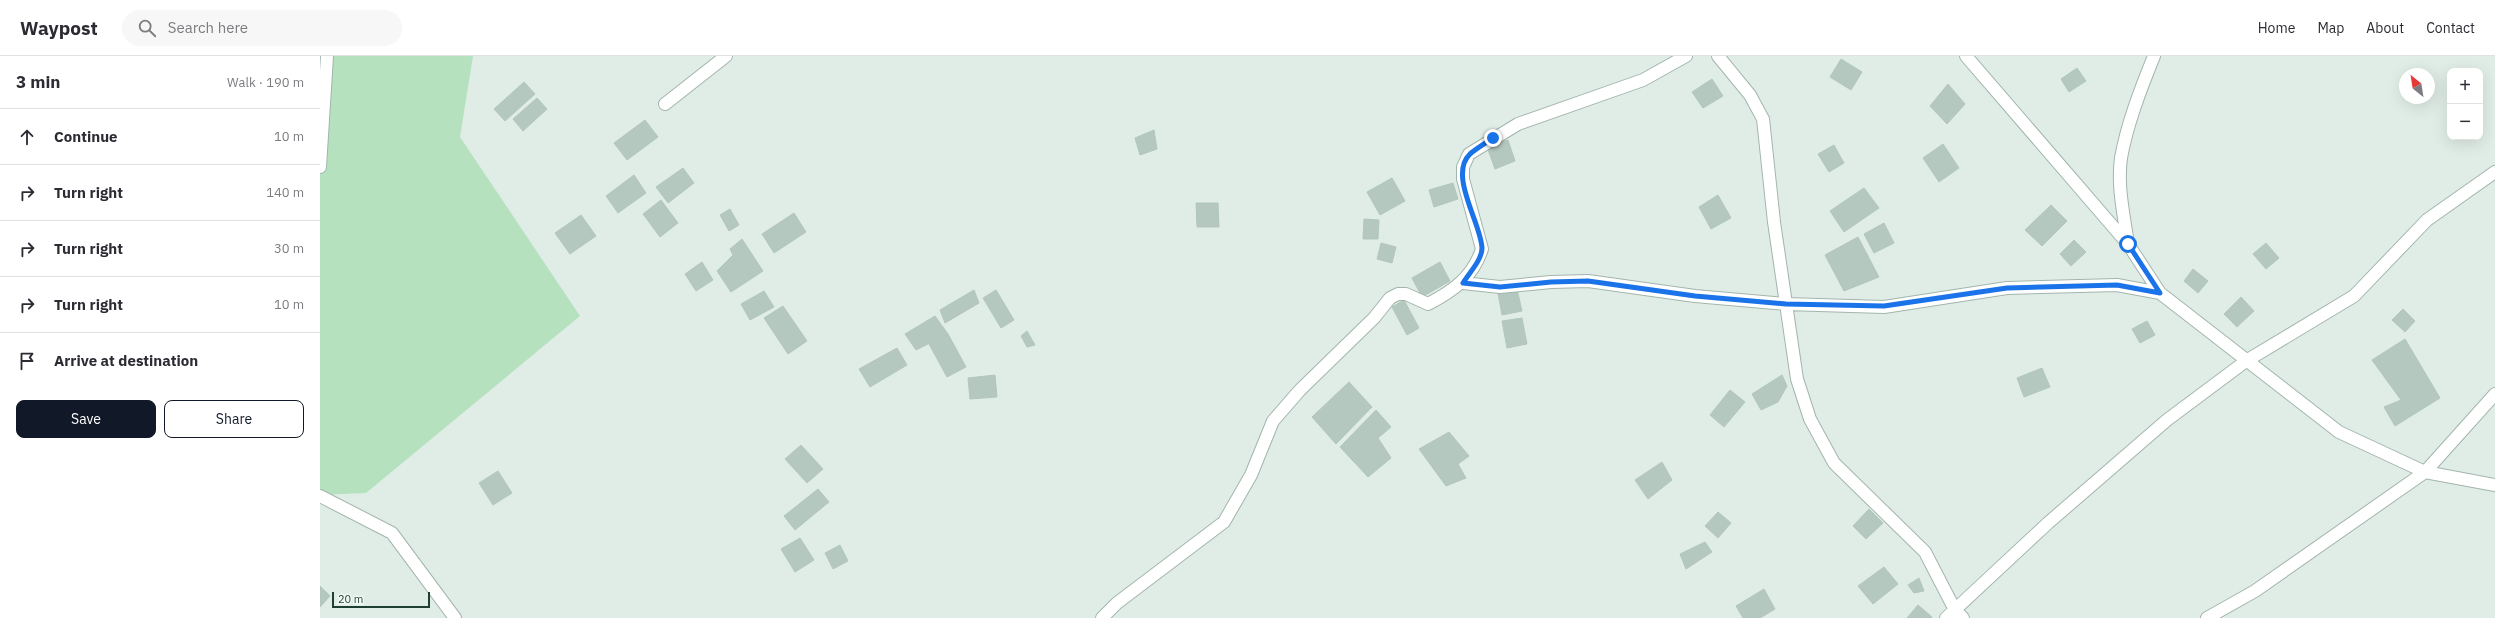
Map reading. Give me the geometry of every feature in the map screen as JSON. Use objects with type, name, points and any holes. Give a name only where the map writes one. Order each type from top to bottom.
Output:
[{"type":"street","points":[[320,167],[327,56]]},
{"type":"street","points":[[665,104],[726,56]]},
{"type":"street","points":[[1102,618],[1117,603],[1224,522],[1251,475],[1273,421],[1300,390],[1374,318],[1390,298],[1398,294],[1406,294],[1428,304],[1463,283],[1479,259],[1482,249],[1463,179],[1463,167],[1469,154],[1518,124],[1643,80],[1686,56]]},
{"type":"street","points":[[1718,56],[1750,95],[1763,118],[1774,222],[1797,379],[1810,419],[1834,463],[1925,552],[1955,615],[2048,523],[2167,420],[2246,361],[2354,296],[2427,220],[2495,172]]},
{"type":"street","points":[[1966,56],[2128,244],[2160,293],[2339,432],[2425,472],[2495,484]]},
{"type":"street","points":[[2128,244],[2120,188],[2121,159],[2145,76],[2154,56]]},
{"type":"street","points":[[1463,283],[1500,287],[1551,282],[1588,281],[1695,296],[1786,304],[1884,306],[2007,288],[2117,285],[2160,293]]},
{"type":"street","points":[[2207,618],[2255,591],[2425,472],[2495,394]]},
{"type":"street","points":[[320,496],[392,533],[455,618]]},
{"type":"green space","points":[[320,56],[473,56],[460,137],[580,316],[366,493],[320,495]]},
{"type":"building","points":[[1841,59],[1862,72],[1851,90],[1830,77]]},
{"type":"building","points":[[2077,68],[2086,81],[2069,92],[2061,79]]},
{"type":"building","points":[[1712,79],[1723,96],[1703,108],[1692,92]]},
{"type":"building","points":[[524,82],[535,94],[505,121],[494,109]]},
{"type":"building","points":[[1948,84],[1965,104],[1947,124],[1930,106]]},
{"type":"building","points":[[537,98],[547,109],[523,131],[513,119]]},
{"type":"building","points":[[645,120],[658,137],[627,160],[614,143]]},
{"type":"building","points":[[1154,130],[1157,149],[1140,155],[1135,138]]},
{"type":"building","points":[[1508,140],[1515,161],[1495,169],[1487,147]]},
{"type":"building","points":[[1943,144],[1959,168],[1939,182],[1923,158]]},
{"type":"building","points":[[1834,145],[1844,163],[1829,172],[1818,154]]},
{"type":"building","points":[[683,168],[694,183],[668,203],[656,187]]},
{"type":"building","points":[[634,175],[646,193],[618,213],[606,196]]},
{"type":"building","points":[[1392,178],[1405,201],[1380,215],[1367,192]]},
{"type":"building","points":[[1453,183],[1458,199],[1434,207],[1429,190]]},
{"type":"building","points":[[1864,188],[1879,208],[1844,232],[1830,211]]},
{"type":"building","points":[[1718,195],[1731,218],[1711,229],[1699,207]]},
{"type":"building","points":[[661,200],[678,223],[660,237],[643,214]]},
{"type":"building","points":[[1196,203],[1218,203],[1219,227],[1197,227]]},
{"type":"building","points":[[2051,205],[2067,221],[2042,246],[2025,230]]},
{"type":"building","points":[[730,209],[739,225],[729,231],[720,215]]},
{"type":"building","points":[[794,213],[806,232],[774,253],[762,234]]},
{"type":"building","points":[[581,215],[596,236],[570,254],[555,233]]},
{"type":"building","points":[[1364,219],[1379,220],[1378,239],[1363,239]]},
{"type":"building","points":[[1884,223],[1894,243],[1874,253],[1864,234]]},
{"type":"building","points":[[1858,237],[1879,277],[1844,291],[1825,255]]},
{"type":"building","points":[[742,239],[763,271],[731,292],[717,271],[733,255],[730,249]]},
{"type":"building","points":[[2074,240],[2086,252],[2071,266],[2060,254]]},
{"type":"building","points":[[1381,243],[1396,247],[1392,263],[1377,259]]},
{"type":"building","points":[[2266,243],[2279,258],[2266,269],[2253,254]]},
{"type":"building","points":[[702,262],[713,280],[696,291],[685,274]]},
{"type":"building","points":[[1440,262],[1450,281],[1422,297],[1412,278]]},
{"type":"building","points":[[2193,269],[2208,281],[2198,293],[2184,281]]},
{"type":"building","points":[[1517,289],[1522,311],[1502,315],[1498,293]]},
{"type":"building","points":[[974,290],[979,303],[945,323],[940,310]]},
{"type":"building","points":[[996,290],[1014,320],[1001,328],[983,298]]},
{"type":"building","points":[[764,291],[774,307],[750,320],[741,304]]},
{"type":"building","points":[[2241,297],[2254,311],[2237,327],[2224,314]]},
{"type":"building","points":[[1404,300],[1419,328],[1407,335],[1392,307]]},
{"type":"building","points":[[783,306],[807,341],[788,354],[764,318]]},
{"type":"building","points":[[2403,309],[2415,321],[2405,332],[2392,320]]},
{"type":"building","points":[[935,316],[948,334],[916,350],[905,334]]},
{"type":"building","points":[[1522,318],[1527,344],[1507,348],[1502,321]]},
{"type":"building","points":[[2147,321],[2155,335],[2140,343],[2132,329]]},
{"type":"building","points":[[1027,331],[1035,345],[1027,347],[1021,336]]},
{"type":"building","points":[[948,334],[966,367],[947,377],[929,344]]},
{"type":"building","points":[[2405,339],[2440,398],[2395,426],[2384,407],[2401,400],[2372,360]]},
{"type":"building","points":[[897,348],[907,365],[870,387],[859,369]]},
{"type":"building","points":[[2042,368],[2050,387],[2024,397],[2017,378]]},
{"type":"building","points":[[995,375],[997,397],[970,399],[968,378]]},
{"type":"building","points":[[1782,375],[1787,386],[1778,402],[1761,410],[1752,394]]},
{"type":"building","points":[[1349,382],[1372,407],[1336,444],[1312,417]]},
{"type":"building","points":[[1730,390],[1745,402],[1724,427],[1710,415]]},
{"type":"building","points":[[1376,410],[1391,427],[1378,438],[1391,458],[1368,477],[1340,447]]},
{"type":"building","points":[[1449,432],[1469,456],[1458,464],[1466,478],[1446,486],[1419,449]]},
{"type":"building","points":[[801,445],[823,469],[807,483],[785,459]]},
{"type":"building","points":[[1662,462],[1672,480],[1648,499],[1635,480]]},
{"type":"building","points":[[498,471],[512,493],[493,505],[479,483]]},
{"type":"building","points":[[818,489],[829,502],[795,530],[784,516]]},
{"type":"building","points":[[1869,509],[1883,523],[1866,539],[1853,526]]},
{"type":"building","points":[[1718,512],[1731,523],[1718,538],[1705,526]]},
{"type":"building","points":[[800,538],[814,560],[795,572],[781,549]]},
{"type":"building","points":[[1705,542],[1712,552],[1686,569],[1680,554]]},
{"type":"building","points":[[840,545],[848,561],[833,569],[825,553]]},
{"type":"building","points":[[1884,567],[1898,584],[1873,604],[1858,586]]},
{"type":"building","points":[[1919,578],[1924,591],[1914,593],[1908,585]]},
{"type":"building","points":[[320,586],[330,596],[320,607]]},
{"type":"building","points":[[1764,589],[1775,609],[1760,618],[1743,618],[1736,606]]},
{"type":"building","points":[[1918,605],[1932,617],[1907,618]]},
{"type":"route","points":[[1493,138],[1469,154],[1463,167],[1463,179],[1466,192],[1482,249],[1479,259],[1463,283],[1500,287],[1551,282],[1588,281],[1695,296],[1786,304],[1884,306],[2007,288],[2117,285],[2160,293],[2128,244]]}]
